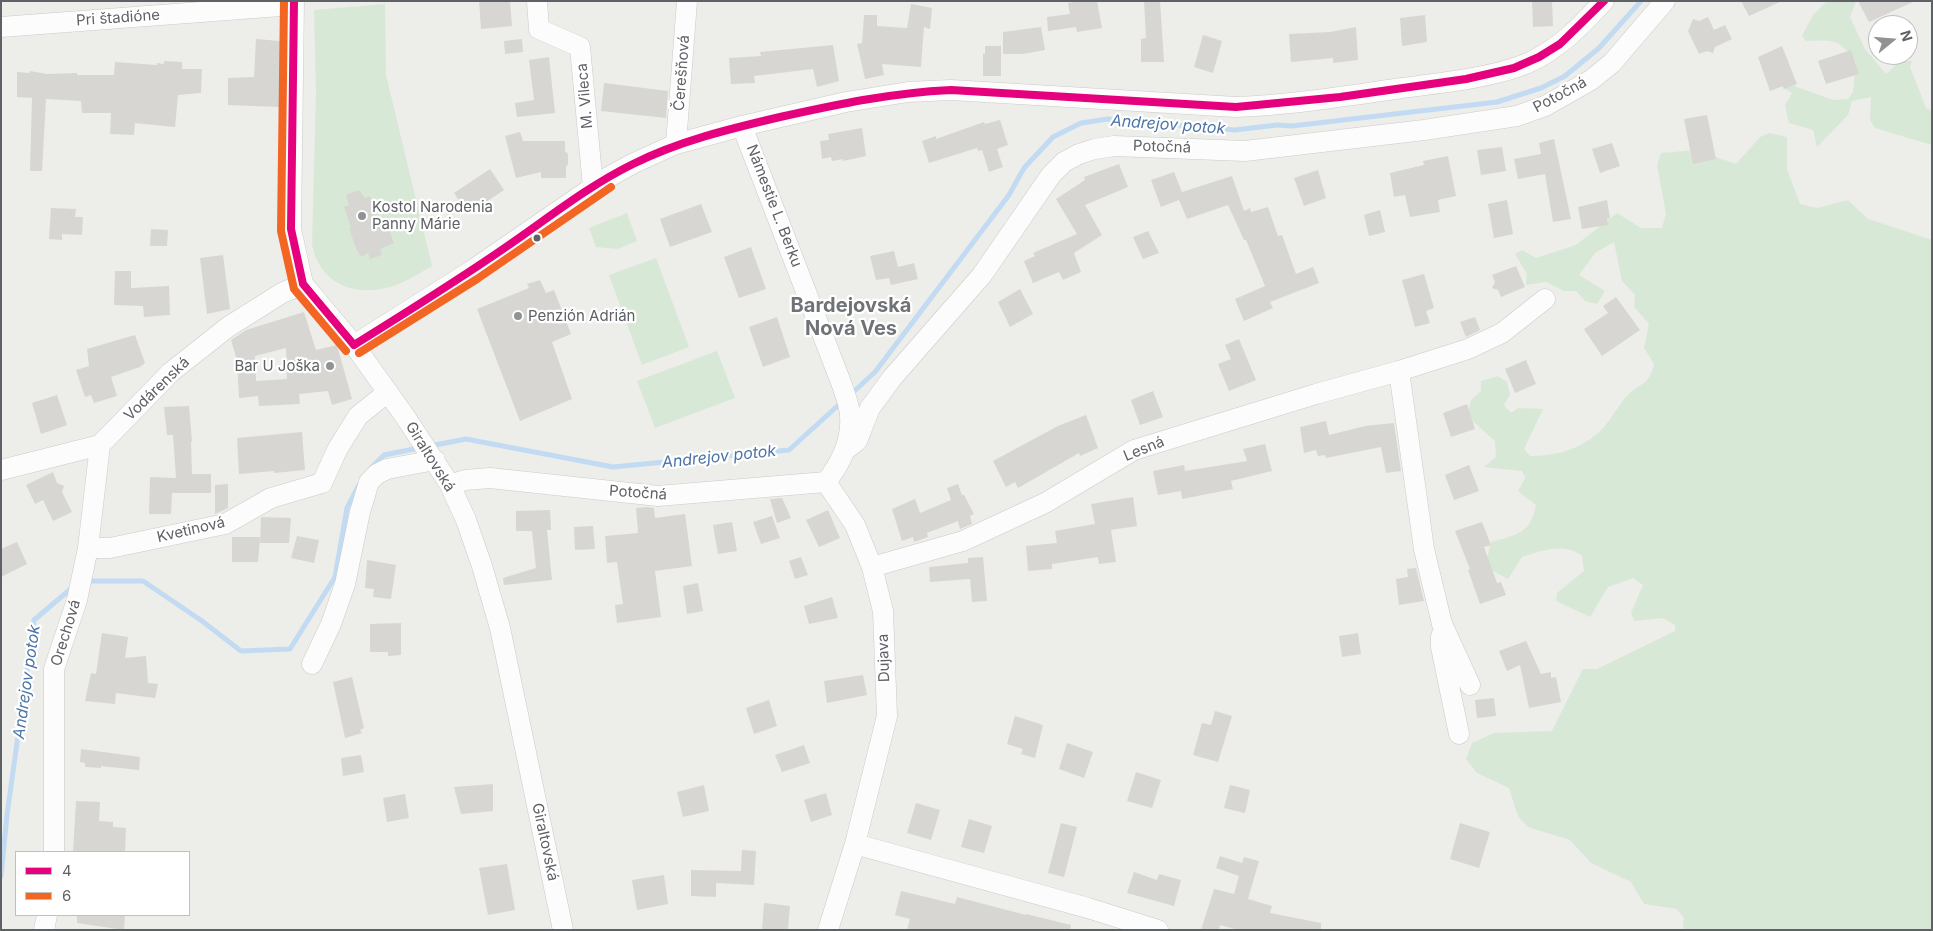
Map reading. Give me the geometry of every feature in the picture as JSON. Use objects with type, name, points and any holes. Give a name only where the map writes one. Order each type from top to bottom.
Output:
[{"type":"street","name":"M. Vileca","points":[[536,1],[539,29],[580,48],[593,187]]},
{"type":"street","name":"Čerešňová","points":[[676,144],[687,1]]},
{"type":"street","points":[[742,126],[846,102],[908,92],[951,90],[1000,92],[1236,107],[1276,105],[1421,85],[1498,72],[1527,63],[1565,40],[1604,1]]},
{"type":"street","name":"Potočná","points":[[845,450],[853,446],[857,441],[870,408],[892,378],[982,275],[1051,175],[1064,162],[1079,154],[1114,146],[1245,151],[1424,130],[1517,116],[1545,106],[1567,94],[1590,80],[1612,63],[1665,1]]},
{"type":"street","name":"Pri štadióne","points":[[1,27],[294,3]]},
{"type":"street","name":"Giraltovská","points":[[294,3],[291,229],[303,284],[354,345],[435,460],[450,485],[474,542],[500,628],[564,930]]},
{"type":"street","name":"Námestie L. Berku","points":[[354,345],[447,286],[593,187],[632,164],[676,144],[742,126],[842,385],[850,415],[849,433],[845,450],[840,462],[826,482]]},
{"type":"street","name":"Vodárenská","points":[[100,444],[171,372],[220,332],[282,294],[303,284]]},
{"type":"street","name":"Lesná","points":[[872,567],[963,542],[1045,503],[1134,450],[1468,349],[1502,333],[1544,299]]},
{"type":"street","points":[[1400,371],[1424,549],[1442,624],[1470,685]]},
{"type":"street","name":"Kvetinová","points":[[87,557],[110,548],[226,524],[271,498],[322,483],[337,450],[358,416],[388,392]]},
{"type":"street","points":[[1,470],[100,444]]},
{"type":"street","name":"Orechová","points":[[54,851],[54,670],[77,600],[87,557],[100,444]]},
{"type":"street","points":[[312,664],[332,624],[346,584],[360,512],[369,482],[377,474],[387,469],[435,460]]},
{"type":"street","name":"Potočná","points":[[450,485],[465,480],[490,478],[658,496],[826,482]]},
{"type":"street","name":"Dujava","points":[[826,482],[855,525],[872,567],[882,611],[886,716],[856,844],[828,930]]},
{"type":"street","points":[[1442,624],[1441,647],[1459,734]]},
{"type":"street","points":[[856,844],[1088,908],[1158,930]]},
{"type":"street","points":[[44,930],[46,916]]},
{"type":"green space","points":[[1827,1],[1856,1],[1850,17],[1868,53],[1868,65],[1878,65],[1886,74],[1896,65],[1911,65],[1926,108],[1932,111],[1932,145],[1875,128],[1870,120],[1871,97],[1852,101],[1848,115],[1817,147],[1813,130],[1789,123],[1785,105],[1792,93],[1781,86],[1783,82],[1833,100],[1848,99],[1853,92],[1856,63],[1845,49],[1836,42],[1824,40],[1806,41],[1802,36],[1813,15]]},
{"type":"green space","points":[[385,4],[386,75],[432,266],[398,284],[386,288],[360,290],[349,288],[329,277],[316,258],[312,245],[316,92],[314,10]]},
{"type":"green space","points":[[1770,133],[1787,137],[1787,169],[1800,204],[1817,208],[1848,200],[1868,219],[1932,240],[1932,930],[1683,930],[1684,918],[1677,909],[1644,904],[1631,882],[1591,863],[1570,840],[1528,827],[1518,816],[1509,788],[1477,773],[1466,759],[1472,743],[1494,733],[1552,731],[1583,669],[1597,669],[1675,631],[1675,625],[1663,618],[1634,621],[1631,613],[1643,585],[1633,578],[1608,587],[1590,617],[1556,601],[1557,593],[1584,571],[1582,556],[1568,549],[1553,549],[1522,557],[1508,579],[1485,567],[1491,542],[1515,535],[1526,527],[1531,522],[1536,505],[1518,491],[1525,478],[1522,471],[1484,467],[1496,457],[1495,441],[1467,416],[1471,400],[1481,391],[1481,381],[1498,376],[1507,382],[1510,395],[1504,405],[1511,413],[1518,408],[1543,409],[1524,449],[1530,456],[1540,456],[1575,448],[1599,432],[1625,398],[1646,381],[1654,364],[1644,348],[1649,324],[1634,307],[1635,295],[1622,281],[1614,242],[1595,253],[1579,275],[1605,291],[1597,304],[1585,301],[1576,291],[1564,291],[1546,282],[1526,285],[1527,274],[1515,254],[1522,250],[1536,258],[1576,245],[1617,213],[1641,228],[1662,228],[1666,214],[1657,165],[1661,153],[1697,150],[1736,164],[1760,137]]},
{"type":"green space","points":[[627,213],[637,241],[617,249],[596,247],[589,228]]},
{"type":"green space","points":[[656,258],[689,347],[642,365],[609,275]]},
{"type":"green space","points":[[717,351],[735,398],[655,428],[637,381]]},
{"type":"building","points":[[479,1],[510,1],[512,26],[481,29]]},
{"type":"building","points":[[1097,1],[1102,28],[1077,32],[1076,27],[1048,31],[1047,17],[1070,14],[1068,3]]},
{"type":"building","points":[[1144,1],[1160,1],[1164,62],[1141,62],[1141,39],[1146,38]]},
{"type":"building","points":[[1532,1],[1552,1],[1553,26],[1533,27]]},
{"type":"building","points":[[1741,1],[1782,1],[1749,16]]},
{"type":"building","points":[[1858,1],[1915,1],[1884,15],[1868,15],[1868,20]]},
{"type":"building","points":[[911,4],[932,8],[930,29],[924,27],[921,67],[882,64],[884,75],[865,79],[857,44],[862,43],[864,15],[877,15],[877,26],[907,28]]},
{"type":"building","points":[[1425,15],[1427,42],[1402,46],[1400,18]]},
{"type":"building","points":[[1708,17],[1714,30],[1725,25],[1732,39],[1715,47],[1713,53],[1707,51],[1699,54],[1688,31],[1693,19],[1699,21]]},
{"type":"building","points":[[1041,27],[1045,50],[1023,54],[1003,54],[1003,32]]},
{"type":"building","points":[[1356,27],[1358,60],[1333,63],[1333,58],[1291,62],[1289,34],[1330,32]]},
{"type":"building","points":[[1203,35],[1222,41],[1213,73],[1194,67]]},
{"type":"building","points":[[256,39],[280,41],[280,107],[228,105],[228,78],[254,77]]},
{"type":"building","points":[[522,39],[523,52],[505,54],[504,41]]},
{"type":"building","points":[[833,45],[839,81],[817,87],[813,69],[754,76],[755,83],[731,84],[729,58],[761,56],[760,52]]},
{"type":"building","points":[[985,46],[1001,46],[1001,76],[983,76]]},
{"type":"building","points":[[1782,46],[1797,84],[1784,89],[1783,86],[1770,91],[1758,57]]},
{"type":"building","points":[[1851,50],[1859,74],[1826,84],[1818,61]]},
{"type":"building","points":[[549,57],[555,113],[517,117],[515,103],[534,100],[529,60]]},
{"type":"building","points":[[164,61],[182,62],[182,69],[202,69],[201,93],[178,95],[175,127],[135,123],[134,135],[110,134],[111,113],[82,113],[81,101],[46,99],[42,171],[30,171],[32,98],[17,97],[17,72],[114,75],[115,62],[157,65],[157,63],[164,64]]},
{"type":"building","points":[[604,83],[668,91],[666,118],[601,111]]},
{"type":"building","points":[[1707,115],[1716,159],[1693,164],[1684,119]]},
{"type":"building","points":[[1000,120],[1008,145],[997,149],[1003,167],[989,172],[982,150],[978,151],[977,148],[929,163],[922,141],[936,136],[936,139],[984,122],[985,124]]},
{"type":"building","points":[[862,128],[866,156],[843,161],[843,159],[832,161],[831,157],[822,159],[820,141],[829,140],[828,134]]},
{"type":"building","points":[[520,132],[523,141],[565,141],[565,151],[568,154],[566,178],[541,178],[541,172],[516,178],[505,136]]},
{"type":"building","points":[[1554,139],[1571,219],[1553,222],[1545,174],[1518,179],[1514,159],[1541,154],[1539,143]]},
{"type":"building","points":[[1612,143],[1620,166],[1600,173],[1592,149]]},
{"type":"building","points":[[1502,147],[1506,171],[1481,175],[1477,150]]},
{"type":"building","points":[[1448,156],[1456,196],[1438,200],[1440,212],[1410,217],[1405,195],[1394,197],[1390,173],[1424,165],[1423,161]]},
{"type":"building","points":[[1119,164],[1128,187],[1085,205],[1102,235],[1074,253],[1081,272],[1063,280],[1059,272],[1033,283],[1024,261],[1035,256],[1033,253],[1077,234],[1056,199],[1085,180],[1084,177]]},
{"type":"building","points":[[490,169],[504,190],[468,214],[454,193]]},
{"type":"building","points":[[1318,170],[1326,198],[1304,206],[1294,178]]},
{"type":"building","points":[[1174,172],[1182,192],[1232,176],[1244,211],[1250,208],[1251,212],[1268,207],[1278,236],[1282,235],[1296,274],[1313,267],[1319,283],[1270,302],[1273,308],[1244,321],[1235,299],[1265,286],[1246,240],[1244,240],[1228,205],[1187,219],[1179,200],[1161,207],[1151,180]]},
{"type":"building","name":"Kostol Narodenia Panny Márie","points":[[359,190],[365,198],[370,196],[381,227],[388,227],[394,243],[380,249],[382,255],[370,259],[368,253],[361,257],[355,246],[344,207],[349,205],[346,195]]},
{"type":"building","points":[[1507,200],[1513,234],[1494,238],[1488,204]]},
{"type":"building","points":[[1607,200],[1610,218],[1607,219],[1608,225],[1582,229],[1578,207]]},
{"type":"building","points":[[701,204],[712,232],[670,247],[660,219]]},
{"type":"building","points":[[51,208],[76,209],[75,217],[83,217],[82,235],[62,234],[62,240],[49,239]]},
{"type":"building","points":[[1380,210],[1385,232],[1369,236],[1364,215]]},
{"type":"building","points":[[151,229],[168,230],[167,246],[150,246]]},
{"type":"building","points":[[1148,231],[1159,253],[1143,259],[1133,237]]},
{"type":"building","points":[[751,247],[766,289],[739,298],[724,257]]},
{"type":"building","points":[[894,251],[898,267],[914,263],[918,279],[891,285],[889,278],[876,280],[870,256]]},
{"type":"building","points":[[223,255],[230,309],[207,314],[200,258]]},
{"type":"building","points":[[1516,266],[1525,287],[1501,297],[1498,290],[1492,288],[1495,282],[1492,275]]},
{"type":"building","points":[[115,271],[131,271],[131,288],[169,286],[170,315],[144,317],[143,306],[114,305]]},
{"type":"building","points":[[1424,274],[1434,308],[1426,311],[1430,323],[1415,327],[1402,280]]},
{"type":"building","points":[[540,280],[546,293],[554,290],[571,334],[552,342],[572,399],[520,421],[477,309],[529,288],[527,284]]},
{"type":"building","points":[[1020,289],[1033,314],[1010,327],[998,302]]},
{"type":"building","points":[[1616,297],[1640,330],[1602,356],[1584,329],[1608,313],[1603,306]]},
{"type":"building","points":[[304,312],[316,350],[337,345],[352,399],[332,405],[328,391],[299,394],[300,404],[259,406],[258,396],[239,398],[237,360],[231,340],[246,330]],"holes":[[[286,348],[287,379],[256,381],[255,356]]]},
{"type":"building","points":[[777,317],[790,357],[763,367],[749,327]]},
{"type":"building","points":[[1475,317],[1480,330],[1466,337],[1460,322]]},
{"type":"building","points":[[135,335],[145,363],[140,367],[111,377],[117,396],[94,403],[91,395],[85,397],[76,370],[89,366],[87,349]]},
{"type":"building","points":[[1239,339],[1256,380],[1229,391],[1218,364],[1231,359],[1225,345]]},
{"type":"building","points":[[1526,360],[1536,384],[1515,393],[1505,369]]},
{"type":"building","points":[[1153,391],[1163,417],[1140,425],[1131,400]]},
{"type":"building","points":[[57,395],[67,425],[41,434],[32,403]]},
{"type":"building","points":[[1467,404],[1475,429],[1451,437],[1443,413]]},
{"type":"building","points":[[189,406],[192,474],[211,474],[211,493],[172,493],[171,514],[149,514],[150,477],[176,478],[173,435],[167,435],[164,407]]},
{"type":"building","points":[[1086,415],[1098,448],[1080,456],[1079,453],[1018,488],[1015,482],[1006,487],[993,461],[1058,426]]},
{"type":"building","points":[[1326,421],[1329,435],[1365,426],[1394,423],[1401,471],[1386,473],[1381,447],[1326,458],[1325,455],[1318,456],[1316,450],[1304,453],[1300,427]]},
{"type":"building","points":[[302,432],[305,470],[239,474],[237,438]]},
{"type":"building","points":[[1265,444],[1272,471],[1231,481],[1233,489],[1182,499],[1181,491],[1158,495],[1153,471],[1184,465],[1185,471],[1247,461],[1243,449]]},
{"type":"building","points":[[1469,465],[1479,491],[1454,500],[1445,475]]},
{"type":"building","points":[[53,472],[57,483],[64,486],[62,492],[72,512],[53,521],[43,500],[35,504],[26,485]]},
{"type":"building","points":[[228,484],[228,508],[215,514],[215,485]]},
{"type":"building","points":[[958,484],[962,495],[964,495],[974,514],[970,516],[972,524],[960,529],[958,521],[927,533],[928,537],[914,542],[913,537],[902,541],[892,509],[915,499],[920,513],[951,500],[947,488]]},
{"type":"building","points":[[1133,497],[1137,526],[1111,530],[1116,562],[1099,564],[1098,557],[1052,564],[1052,569],[1028,571],[1026,546],[1057,543],[1055,531],[1095,524],[1091,504]]},
{"type":"building","points":[[782,498],[791,518],[777,523],[770,499]]},
{"type":"building","points":[[636,508],[654,508],[655,518],[685,514],[692,566],[655,571],[661,617],[617,623],[615,605],[623,604],[617,562],[607,563],[605,536],[638,533]]},
{"type":"building","points":[[550,510],[551,530],[547,530],[552,580],[504,585],[503,578],[536,568],[532,531],[516,531],[516,511]]},
{"type":"building","points":[[828,510],[840,538],[819,547],[806,520]]},
{"type":"building","points":[[772,516],[780,538],[761,544],[753,522]]},
{"type":"building","points":[[261,517],[291,518],[289,543],[260,543]]},
{"type":"building","points":[[732,522],[737,551],[718,554],[713,525]]},
{"type":"building","points":[[1482,522],[1491,545],[1484,547],[1497,583],[1501,582],[1506,595],[1480,604],[1468,570],[1470,569],[1455,531]]},
{"type":"building","points":[[593,526],[595,549],[575,550],[574,527]]},
{"type":"building","points":[[297,536],[319,540],[314,563],[291,558]]},
{"type":"building","points":[[232,537],[260,537],[258,562],[232,562]]},
{"type":"building","points":[[17,542],[27,564],[1,577],[1,549]]},
{"type":"building","points":[[801,557],[808,575],[795,579],[789,561]]},
{"type":"building","points":[[983,557],[987,601],[972,602],[970,579],[930,582],[929,567],[968,563],[968,558]]},
{"type":"building","points":[[367,560],[396,565],[391,599],[373,597],[374,589],[365,588]]},
{"type":"building","points":[[1416,568],[1424,601],[1399,605],[1396,579],[1408,577],[1407,569]]},
{"type":"building","points":[[698,583],[703,611],[687,614],[683,586]]},
{"type":"building","points":[[832,597],[838,618],[809,624],[804,606]]},
{"type":"building","points":[[401,623],[401,655],[388,656],[388,652],[370,652],[370,624]]},
{"type":"building","points":[[102,633],[128,637],[125,658],[146,656],[148,683],[158,684],[155,698],[116,693],[115,704],[85,701],[91,673],[96,674]]},
{"type":"building","points":[[1358,633],[1361,654],[1342,657],[1339,636]]},
{"type":"building","points":[[1526,641],[1541,674],[1551,672],[1551,678],[1556,677],[1561,702],[1529,708],[1520,665],[1507,671],[1499,651]]},
{"type":"building","points":[[863,675],[867,695],[827,703],[824,681]]},
{"type":"building","points":[[352,677],[364,728],[360,730],[362,733],[345,738],[333,682]]},
{"type":"building","points":[[1494,698],[1496,716],[1477,718],[1475,700]]},
{"type":"building","points":[[769,700],[777,726],[754,734],[746,708]]},
{"type":"building","points":[[1215,711],[1232,716],[1218,762],[1193,755],[1202,723],[1211,725]]},
{"type":"building","points":[[1015,716],[1043,725],[1035,758],[1021,754],[1023,749],[1007,744]]},
{"type":"building","points":[[1067,743],[1093,752],[1084,778],[1059,769]]},
{"type":"building","points":[[804,745],[810,763],[782,772],[775,755]]},
{"type":"building","points":[[81,749],[140,757],[139,770],[101,766],[101,768],[85,767],[85,763],[80,762]]},
{"type":"building","points":[[361,755],[364,772],[343,776],[341,758]]},
{"type":"building","points":[[1136,772],[1161,780],[1152,808],[1127,801]]},
{"type":"building","points":[[493,784],[493,811],[461,814],[454,787]]},
{"type":"building","points":[[704,785],[709,811],[683,817],[677,792]]},
{"type":"building","points":[[1230,785],[1250,790],[1245,813],[1224,808]]},
{"type":"building","points":[[826,793],[832,815],[811,822],[804,800]]},
{"type":"building","points":[[405,794],[409,818],[387,822],[383,798]]},
{"type":"building","points":[[76,801],[100,802],[99,821],[113,822],[113,827],[126,828],[125,851],[73,851]]},
{"type":"building","points":[[916,803],[940,810],[931,840],[907,833]]},
{"type":"building","points":[[969,819],[992,826],[984,853],[961,847]]},
{"type":"building","points":[[1061,823],[1077,827],[1064,877],[1048,873]]},
{"type":"building","points":[[1460,823],[1490,832],[1479,868],[1450,859]]},
{"type":"building","points":[[742,850],[756,851],[754,885],[716,883],[716,897],[691,896],[691,870],[741,871]]},
{"type":"building","points":[[1220,856],[1242,863],[1244,857],[1259,861],[1248,899],[1272,906],[1270,913],[1321,923],[1321,930],[1238,930],[1220,925],[1219,930],[1201,930],[1214,889],[1234,894],[1239,876],[1216,868]]},
{"type":"building","points":[[507,864],[515,910],[488,915],[479,868]]},
{"type":"building","points":[[1134,872],[1157,880],[1159,874],[1181,880],[1174,906],[1127,893]]},
{"type":"building","points":[[664,875],[668,904],[637,910],[632,880]]},
{"type":"building","points":[[901,891],[955,904],[957,897],[1071,925],[1070,930],[907,930],[910,919],[895,915]]},
{"type":"building","points":[[764,903],[790,906],[788,930],[762,930]]},
{"type":"building","points":[[77,916],[125,916],[124,930],[77,923]]},
{"type":"waterway","name":"Andrejov potok","points":[[850,395],[875,372],[1009,195],[1024,168],[1053,137],[1081,123],[1108,119],[1235,130],[1277,125],[1292,126],[1497,102],[1541,88],[1565,76],[1599,48],[1641,1]]},
{"type":"waterway","name":"Andrejov potok","points":[[430,446],[466,439],[613,467],[789,450],[843,401]]},
{"type":"waterway","name":"Andrejov potok","points":[[371,468],[384,455],[419,448]]},
{"type":"waterway","name":"Andrejov potok","points":[[84,581],[143,581],[202,621],[241,651],[290,649],[335,577],[347,508],[359,485]]},
{"type":"waterway","name":"Andrejov potok","points":[[1,876],[7,815],[34,620],[73,587]]},
{"type":"transit line","name":"6","points":[[284,1],[281,231],[294,289],[346,351]]},
{"type":"transit line","name":"4","points":[[294,1],[291,229],[303,284],[354,345]]},
{"type":"transit line","name":"4","points":[[354,345],[431,297],[616,173],[650,156],[686,142],[723,131],[844,104],[886,96],[929,91],[951,90],[1236,107],[1340,97],[1466,79],[1514,68],[1539,57],[1560,44],[1604,1]]},
{"type":"transit line","name":"6","points":[[359,353],[477,279],[611,187]]},
{"type":"place","name":"Kostol Narodenia Panny Márie","points":[[362,216]]},
{"type":"place","name":"Penzión Adrián","points":[[518,316]]},
{"type":"place","name":"Bar U Joška","points":[[330,366]]},
{"type":"district","name":"Bardejovská Nová Ves","points":[[851,318]]}]
